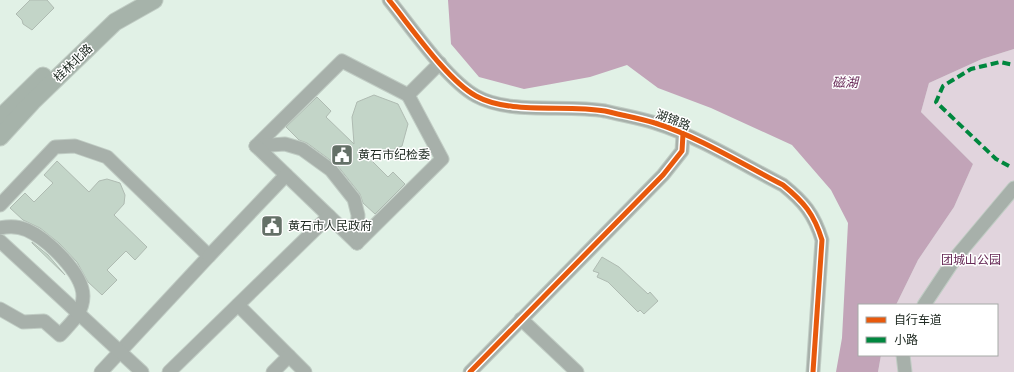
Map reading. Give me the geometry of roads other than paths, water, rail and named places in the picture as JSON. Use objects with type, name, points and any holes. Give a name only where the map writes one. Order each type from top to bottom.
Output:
[{"type":"main road","name":"桂林北路","points":[[0,118],[110,12],[130,0]]},
{"type":"main road","name":"桂林北路","points":[[0,137],[32,102],[115,22],[154,0]]},
{"type":"street","name":"湖锦路","points":[[389,0],[440,63],[459,84],[475,96],[490,103],[509,106],[598,110],[655,123],[684,134],[783,185],[797,196],[809,210],[817,224],[822,240],[813,372]]},
{"type":"street","points":[[256,146],[342,61],[408,95],[442,159],[357,243]]},
{"type":"street","points":[[408,95],[440,63]]},
{"type":"street","points":[[470,372],[663,175],[682,151],[684,134]]},
{"type":"street","points":[[256,146],[285,144],[302,149],[331,170],[354,199],[358,215],[357,243]]},
{"type":"street","points":[[0,205],[55,147],[75,146],[107,157],[209,256]]},
{"type":"street","points":[[256,146],[357,243]]},
{"type":"street","points":[[101,372],[286,175]]},
{"type":"street","points":[[925,304],[956,257],[1014,188]]},
{"type":"street","points":[[169,372],[330,216]]},
{"type":"street","points":[[0,228],[10,226],[28,230],[57,251],[80,280],[83,296],[80,313],[60,335],[44,322],[23,322],[0,309]]},
{"type":"street","points":[[0,240],[142,372]]},
{"type":"street","points":[[238,305],[305,372]]},
{"type":"street","points":[[521,319],[577,372]]},
{"type":"street","points":[[273,372],[289,356]]},
{"type":"street","points":[[903,356],[905,372]]},
{"type":"water","name":"磁湖","points":[[448,0],[1014,0],[1014,49],[982,59],[929,83],[921,112],[973,164],[954,207],[918,260],[896,304],[858,304],[858,356],[881,356],[878,372],[836,372],[842,338],[848,223],[831,190],[792,145],[711,108],[658,88],[627,65],[590,77],[524,89],[479,77],[451,44]]},
{"type":"place","name":"黄石市纪检委","points":[[342,155]]},
{"type":"place","name":"黄石市人民政府","points":[[272,226]]},
{"type":"park label","name":"团城山公园","points":[[971,260]]}]
